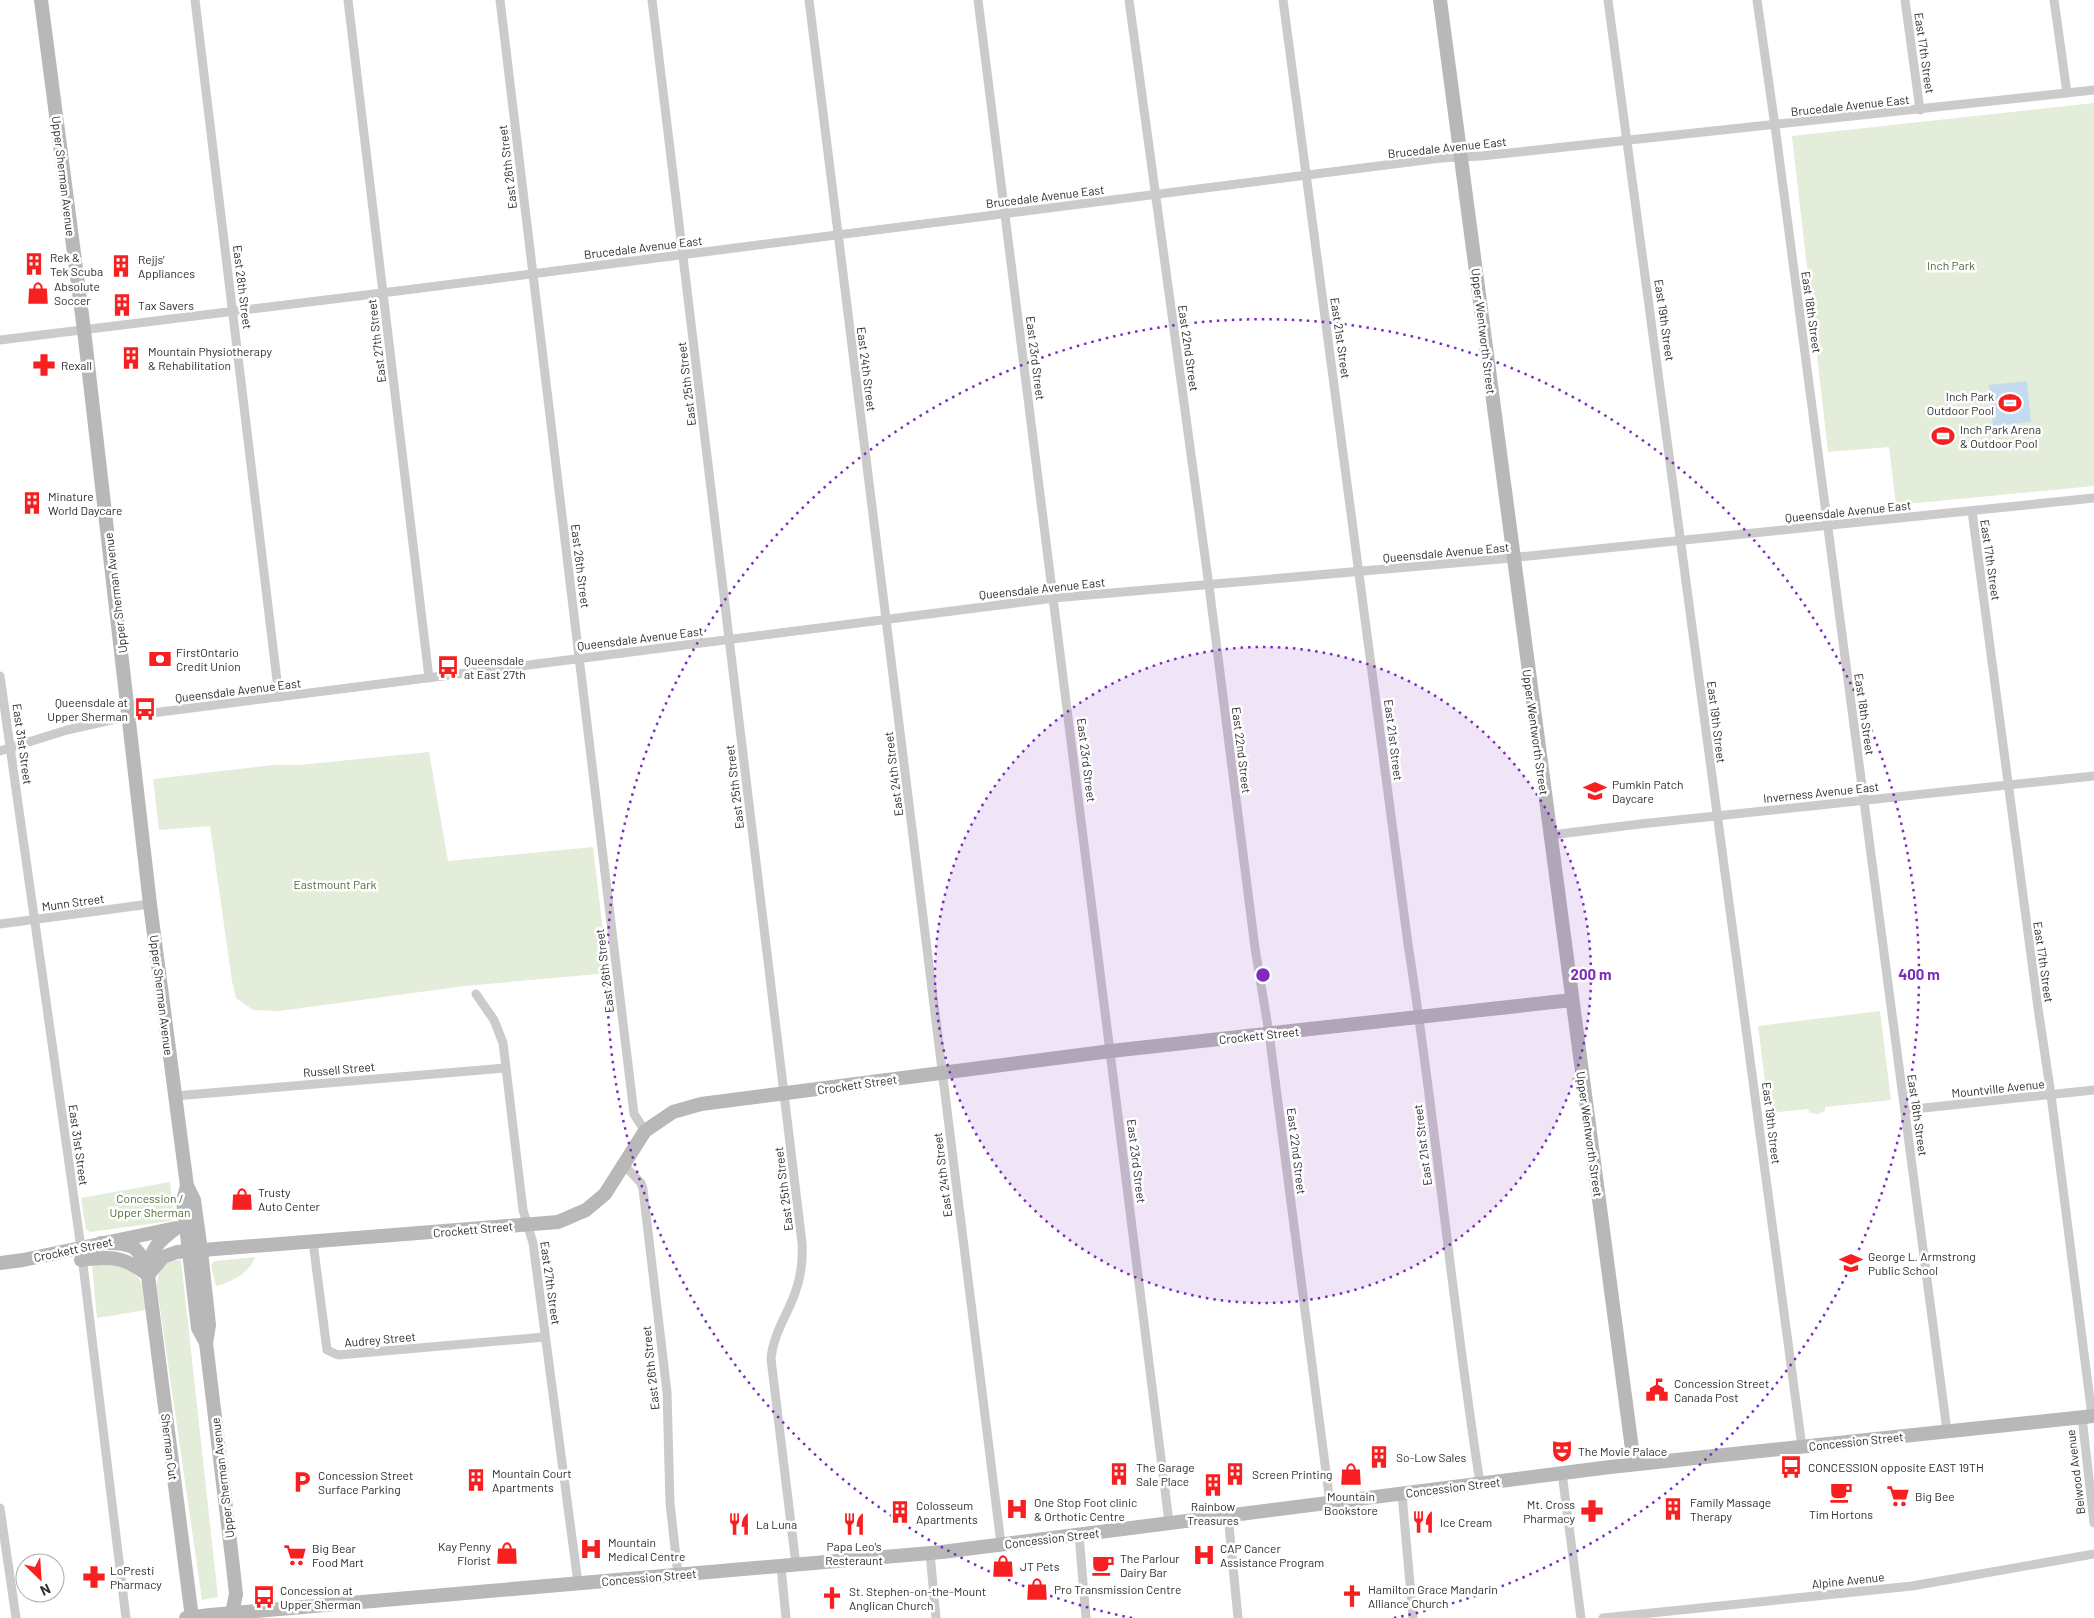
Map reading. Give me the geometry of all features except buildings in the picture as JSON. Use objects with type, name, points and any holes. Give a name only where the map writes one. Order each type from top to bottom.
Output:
[{"type":"main road","name":"Upper Sherman Avenue","points":[[41,0],[84,330],[150,904],[187,1186],[194,1200],[195,1251]]},
{"type":"main road","name":"Upper Wentworth Street","points":[[1440,0],[1634,1464]]},
{"type":"main road","name":"Crockett Street","points":[[148,1275],[163,1257],[173,1252],[558,1222],[586,1210],[604,1194],[645,1131],[681,1109],[701,1104],[1111,1051],[1572,1000]]},
{"type":"main road","name":"Upper Sherman Avenue","points":[[187,1186],[183,1201],[209,1324],[206,1343],[236,1594],[232,1613]]},
{"type":"main road","points":[[148,1275],[151,1253],[162,1239],[176,1228],[183,1215],[183,1201]]},
{"type":"main road","name":"Crockett Street","points":[[0,1263],[81,1254],[101,1243],[176,1228]]},
{"type":"main road","points":[[101,1243],[120,1243],[137,1249],[142,1254],[148,1275]]},
{"type":"main road","points":[[81,1254],[120,1259],[137,1266],[148,1275]]},
{"type":"main road","name":"Sherman Cut","points":[[148,1275],[192,1618]]},
{"type":"main road","name":"Concession Street","points":[[186,1618],[930,1553],[1634,1464],[2089,1417]]},
{"type":"street","name":"East 28th Street","points":[[195,0],[279,697]]},
{"type":"street","name":"East 27th Street","points":[[348,0],[429,678]]},
{"type":"street","name":"East 26th Street","points":[[500,0],[634,1114],[645,1131]]},
{"type":"street","name":"East 25th Street","points":[[652,0],[802,1243],[802,1264],[795,1295],[773,1343],[771,1359],[796,1565]]},
{"type":"street","name":"East 24th Street","points":[[809,0],[936,1035],[943,1072],[1002,1544]]},
{"type":"street","name":"East 23rd Street","points":[[978,0],[1169,1522]]},
{"type":"street","name":"East 22nd Street","points":[[1130,0],[1330,1502]]},
{"type":"street","name":"East 21st Street","points":[[1283,0],[1480,1483]]},
{"type":"street","name":"East 19th Street","points":[[1608,0],[1802,1447]]},
{"type":"street","name":"East 18th Street","points":[[1756,0],[1775,126],[1947,1431]]},
{"type":"street","name":"East 17th Street","points":[[1905,0],[1920,110]]},
{"type":"street","points":[[2054,0],[2067,93]]},
{"type":"street","name":"Brucedale Avenue East","points":[[0,340],[383,293],[1306,174],[1775,126],[2094,90]]},
{"type":"street","name":"Queensdale Avenue East","points":[[0,751],[67,730],[129,716],[1054,598],[1514,558],[2094,498]]},
{"type":"street","name":"East 17th Street","points":[[1972,511],[2051,1095],[2089,1417]]},
{"type":"street","name":"East 31st Street","points":[[0,676],[81,1254],[126,1618]]},
{"type":"street","name":"Inverness Avenue East","points":[[1551,835],[1717,815],[2094,776]]},
{"type":"street","name":"Munn Street","points":[[0,924],[150,904]]},
{"type":"street","name":"East 27th Street","points":[[476,994],[499,1031],[523,1210],[533,1243],[578,1583]]},
{"type":"street","name":"Russell Street","points":[[175,1096],[505,1068]]},
{"type":"street","name":"Mountville Avenue","points":[[1905,1110],[2094,1090]]},
{"type":"street","name":"East 26th Street","points":[[624,1165],[640,1183],[642,1189],[667,1392],[670,1502],[678,1575]]},
{"type":"street","name":"Audrey Street","points":[[313,1242],[327,1350],[338,1355],[546,1336]]},
{"type":"street","name":"Belwood Avenue","points":[[2089,1417],[2094,1523]]},
{"type":"street","points":[[1562,1473],[1581,1618]]},
{"type":"street","points":[[1402,1494],[1413,1618]]},
{"type":"street","points":[[0,1508],[16,1618]]},
{"type":"street","points":[[1228,1515],[1238,1618]]},
{"type":"street","points":[[1079,1534],[1086,1618]]},
{"type":"street","points":[[930,1553],[936,1618]]},
{"type":"street","name":"Alpine Avenue","points":[[1603,1618],[1912,1586],[2094,1554]]},
{"type":"street","points":[[781,1566],[786,1618]]},
{"type":"green space","name":"Inch Park","points":[[2094,103],[2094,486],[1896,505],[1889,447],[1828,452],[1792,136]]},
{"type":"green space","name":"Eastmount Park","points":[[429,752],[448,861],[593,847],[608,973],[465,986],[279,1011],[253,1010],[236,998],[210,826],[159,830],[153,779],[273,765],[299,765]]},
{"type":"green space","points":[[1880,1011],[1891,1100],[1825,1107],[1825,1111],[1818,1114],[1810,1113],[1808,1109],[1769,1113],[1758,1026]]},
{"type":"green space","name":"Concession / Upper Sherman","points":[[170,1182],[174,1216],[171,1221],[90,1232],[86,1229],[81,1198]]},
{"type":"green space","points":[[255,1257],[245,1272],[216,1286],[211,1265],[215,1261]]},
{"type":"green space","points":[[174,1260],[181,1260],[218,1597],[202,1600],[157,1287],[160,1270],[165,1264]]},
{"type":"green space","points":[[115,1262],[131,1271],[140,1280],[144,1292],[146,1310],[97,1318],[92,1267],[95,1264]]},
{"type":"water","name":"Inch Park Outdoor Pool","points":[[2027,381],[2031,422],[1993,426],[1989,385]]},
{"type":"place","name":"Rek & Tek Scuba","points":[[34,264]]},
{"type":"place","name":"Rejjs' Appliances","points":[[121,266]]},
{"type":"place","name":"Absolute Soccer","points":[[38,293]]},
{"type":"place","name":"Tax Savers","points":[[122,305]]},
{"type":"place","name":"Mountain Physiotherapy & Rehabilitation","points":[[131,358]]},
{"type":"place","name":"Rexall","points":[[44,365]]},
{"type":"place","name":"Inch Park Outdoor Pool","points":[[2010,403]]},
{"type":"place","name":"Inch Park Arena & Outdoor Pool","points":[[1943,436]]},
{"type":"place","name":"Minature World Daycare","points":[[32,503]]},
{"type":"place","name":"FirstOntario Credit Union","points":[[160,659]]},
{"type":"place","name":"Queensdale at East 27th","points":[[448,667]]},
{"type":"place","name":"Queensdale at Upper Sherman","points":[[145,709]]},
{"type":"place","name":"Pumkin Patch Daycare","points":[[1595,791]]},
{"type":"place","name":"Trusty Auto Center","points":[[242,1199]]},
{"type":"place","name":"George L. Armstrong Public School","points":[[1851,1263]]},
{"type":"place","name":"Concession Street Canada Post","points":[[1657,1390]]},
{"type":"place","name":"The Movie Palace","points":[[1562,1451]]},
{"type":"place","name":"So-Low Sales","points":[[1379,1457]]},
{"type":"place","name":"CONCESSION opposite EAST 19TH","points":[[1791,1467]]},
{"type":"place","name":"The Garage Sale Place","points":[[1119,1474]]},
{"type":"place","name":"Screen Printing","points":[[1235,1474]]},
{"type":"place","name":"Mountain Bookstore","points":[[1351,1474]]},
{"type":"place","name":"Mountain Court Apartments","points":[[476,1480]]},
{"type":"place","name":"Concession Street Surface Parking","points":[[302,1482]]},
{"type":"place","name":"Rainbow Treasures","points":[[1213,1485]]},
{"type":"place","name":"Tim Hortons","points":[[1841,1492]]},
{"type":"place","name":"Big Bee","points":[[1898,1496]]},
{"type":"place","name":"One Stop Foot clinic & Orthotic Centre","points":[[1017,1509]]},
{"type":"place","name":"Family Massage Therapy","points":[[1673,1509]]},
{"type":"place","name":"Mt. Cross Pharmacy","points":[[1592,1511]]},
{"type":"place","name":"Colosseum Apartments","points":[[900,1512]]},
{"type":"place","name":"Ice Cream","points":[[1423,1522]]},
{"type":"place","name":"La Luna","points":[[739,1524]]},
{"type":"place","name":"Papa Leo's Resteraunt","points":[[854,1524]]},
{"type":"place","name":"Mountain Medical Centre","points":[[591,1549]]},
{"type":"place","name":"Kay Penny Florist","points":[[507,1553]]},
{"type":"place","name":"Big Bear Food Mart","points":[[295,1555]]},
{"type":"place","name":"CAP Cancer Assistance Program","points":[[1204,1555]]},
{"type":"place","name":"The Parlour Dairy Bar","points":[[1103,1565]]},
{"type":"place","name":"JT Pets","points":[[1003,1566]]},
{"type":"place","name":"LoPresti Pharmacy","points":[[94,1577]]},
{"type":"place","name":"Pro Transmission Centre","points":[[1037,1589]]},
{"type":"place","name":"Hamilton Grace Mandarin Alliance Church","points":[[1352,1596]]},
{"type":"place","name":"Concession at Upper Sherman","points":[[264,1597]]},
{"type":"place","name":"St. Stephen-on-the-Mount Anglican Church","points":[[832,1598]]}]
